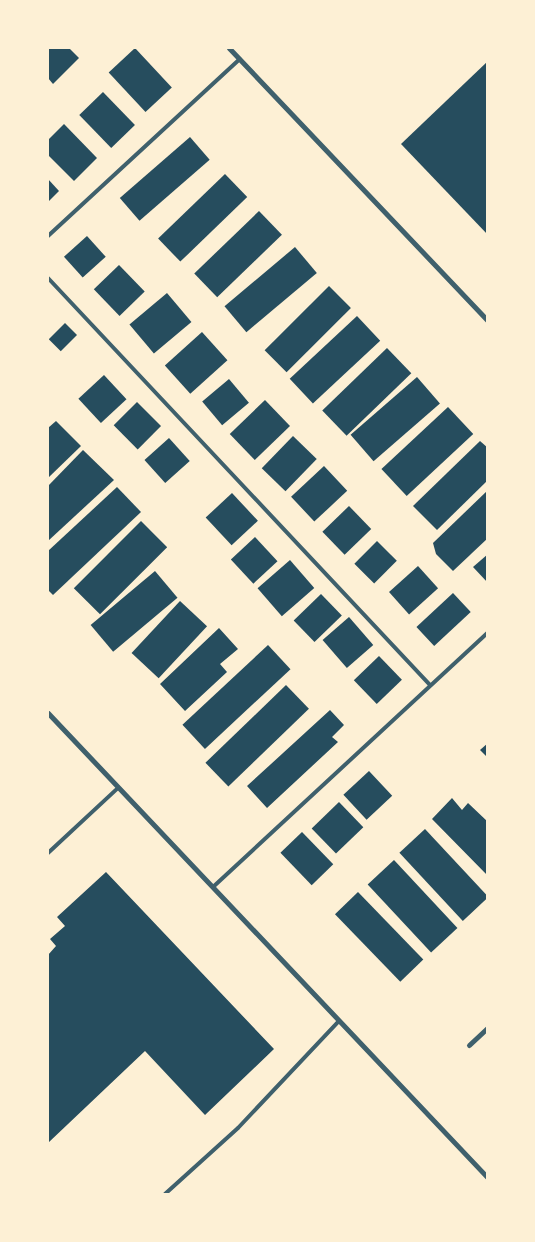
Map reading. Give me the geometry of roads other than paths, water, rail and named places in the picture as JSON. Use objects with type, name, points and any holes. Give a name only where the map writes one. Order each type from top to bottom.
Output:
[{"type":"street","points":[[228,48],[488,321]]},
{"type":"street","points":[[48,713],[488,1178]]},
{"type":"street","points":[[469,1045],[488,1027]]},
{"type":"lane","points":[[48,236],[240,59]]},
{"type":"lane","points":[[48,278],[430,685]]},
{"type":"lane","points":[[213,887],[488,632]]},
{"type":"lane","points":[[48,853],[118,788]]},
{"type":"lane","points":[[165,1194],[238,1128],[340,1021]]}]
